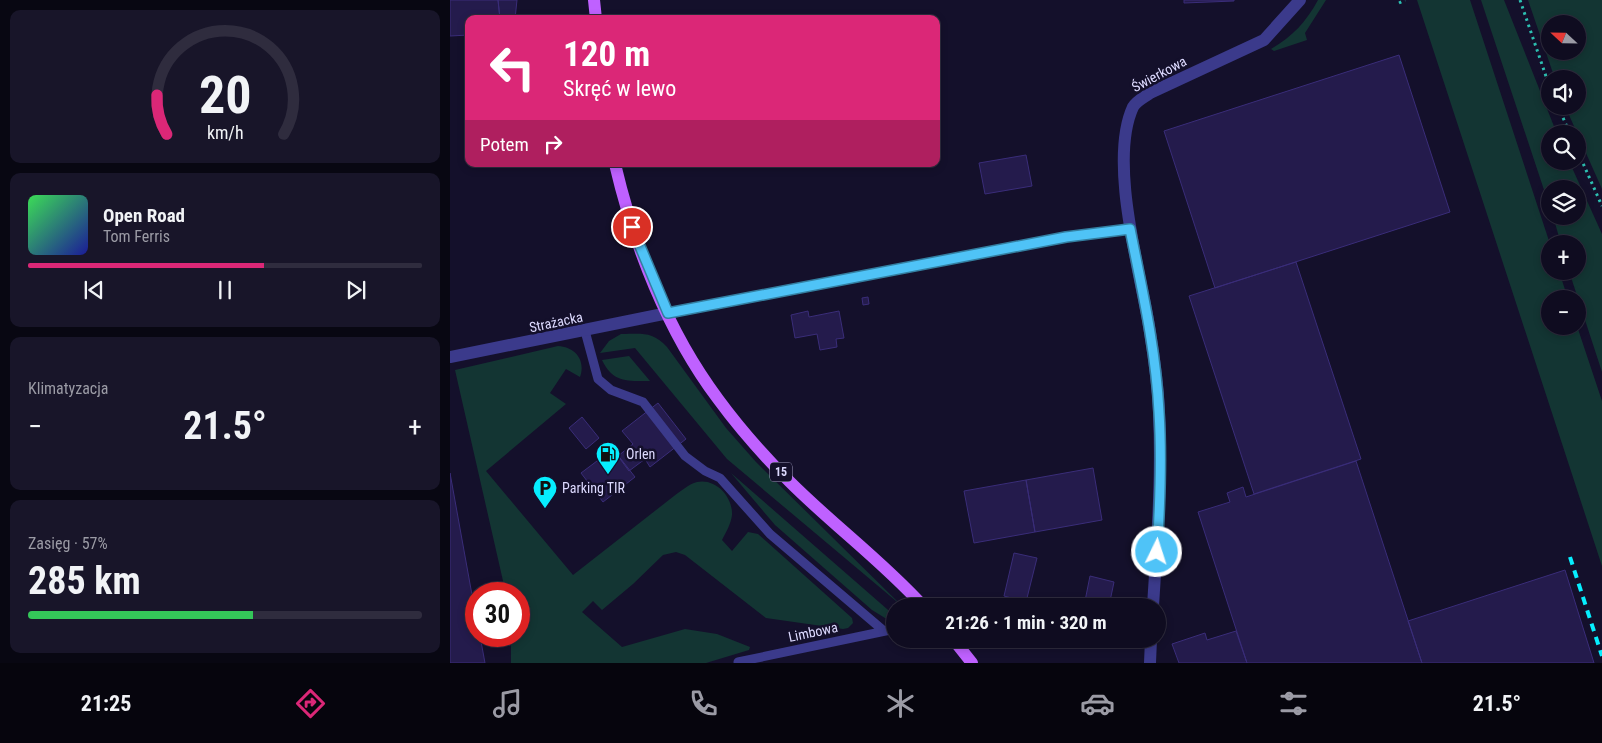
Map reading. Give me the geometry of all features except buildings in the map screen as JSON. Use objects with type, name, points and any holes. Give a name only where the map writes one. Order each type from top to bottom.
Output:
[{"type":"main road","points":[[594,0],[596,15]]},
{"type":"main road","name":"15","points":[[616,167],[637,240],[668,313],[717,398],[751,441],[798,489],[914,598]]},
{"type":"main road","points":[[960,648],[972,663]]},
{"type":"street","name":"Świerkowa","points":[[1154,598],[1160,499],[1159,412],[1148,322],[1130,229],[1125,166],[1126,130],[1134,105],[1150,93],[1264,40],[1300,0]]},
{"type":"street","name":"Strażacka","points":[[450,358],[668,313]]},
{"type":"street","points":[[1150,663],[1151,648]]},
{"type":"lane","points":[[668,313],[1066,237],[1130,229]]},
{"type":"lane","points":[[585,331],[598,379],[611,390],[643,402],[685,456],[705,471],[720,478],[770,534],[884,631]]},
{"type":"lane","name":"Limbowa","points":[[738,662],[884,631]]},
{"type":"path","points":[[1399,3],[1405,0]]},
{"type":"path","points":[[1520,0],[1544,70]]},
{"type":"path","points":[[1586,170],[1602,206]]},
{"type":"green space","points":[[1318,0],[1326,0],[1305,33],[1307,40],[1274,51],[1271,49],[1298,28]]},
{"type":"green space","points":[[1417,0],[1470,0],[1541,217],[1541,225],[1544,225],[1547,235],[1541,235],[1541,280],[1562,280],[1565,290],[1541,290],[1541,335],[1580,335],[1602,401],[1602,566]]},
{"type":"green space","points":[[1481,0],[1504,0],[1541,94],[1541,115],[1549,115],[1553,125],[1541,125],[1541,170],[1573,170],[1578,180],[1541,181]]},
{"type":"green space","points":[[1528,0],[1602,0],[1602,189],[1586,153],[1586,125],[1573,125],[1569,115],[1586,115],[1586,70],[1552,70],[1549,60],[1586,60],[1586,15],[1541,15],[1541,38]]},
{"type":"green space","points":[[1586,199],[1602,234],[1602,372],[1586,323],[1586,290],[1575,290],[1572,280],[1586,280],[1586,235],[1558,235],[1556,225],[1586,225]]},
{"type":"green space","points":[[621,334],[646,334],[662,342],[726,428],[756,462],[894,598],[727,459],[635,348],[600,353],[609,341]]},
{"type":"green space","points":[[558,346],[569,349],[578,356],[581,365],[580,377],[566,369],[550,393],[566,404],[486,471],[573,575],[688,486],[697,482],[711,483],[722,490],[732,508],[728,528],[722,540],[732,551],[748,532],[758,534],[852,618],[853,623],[848,628],[843,629],[766,618],[685,555],[676,552],[663,555],[602,610],[593,601],[582,612],[622,647],[685,629],[717,634],[750,647],[749,650],[706,663],[511,663],[511,647],[530,647],[530,582],[503,582],[455,370]]},
{"type":"green space","points":[[629,356],[650,381],[628,380],[616,377],[606,368],[602,360]]},
{"type":"green space","points":[[731,473],[886,608],[886,618],[872,610],[775,525]]},
{"type":"railway","points":[[1570,557],[1602,656]]},
{"type":"place","name":"Orlen","points":[[608,475]]},
{"type":"place","name":"Parking TIR","points":[[545,509]]},
{"type":"route","points":[[632,227],[668,313],[1066,237],[1130,229],[1148,322],[1159,412],[1160,499],[1157,552]]}]
